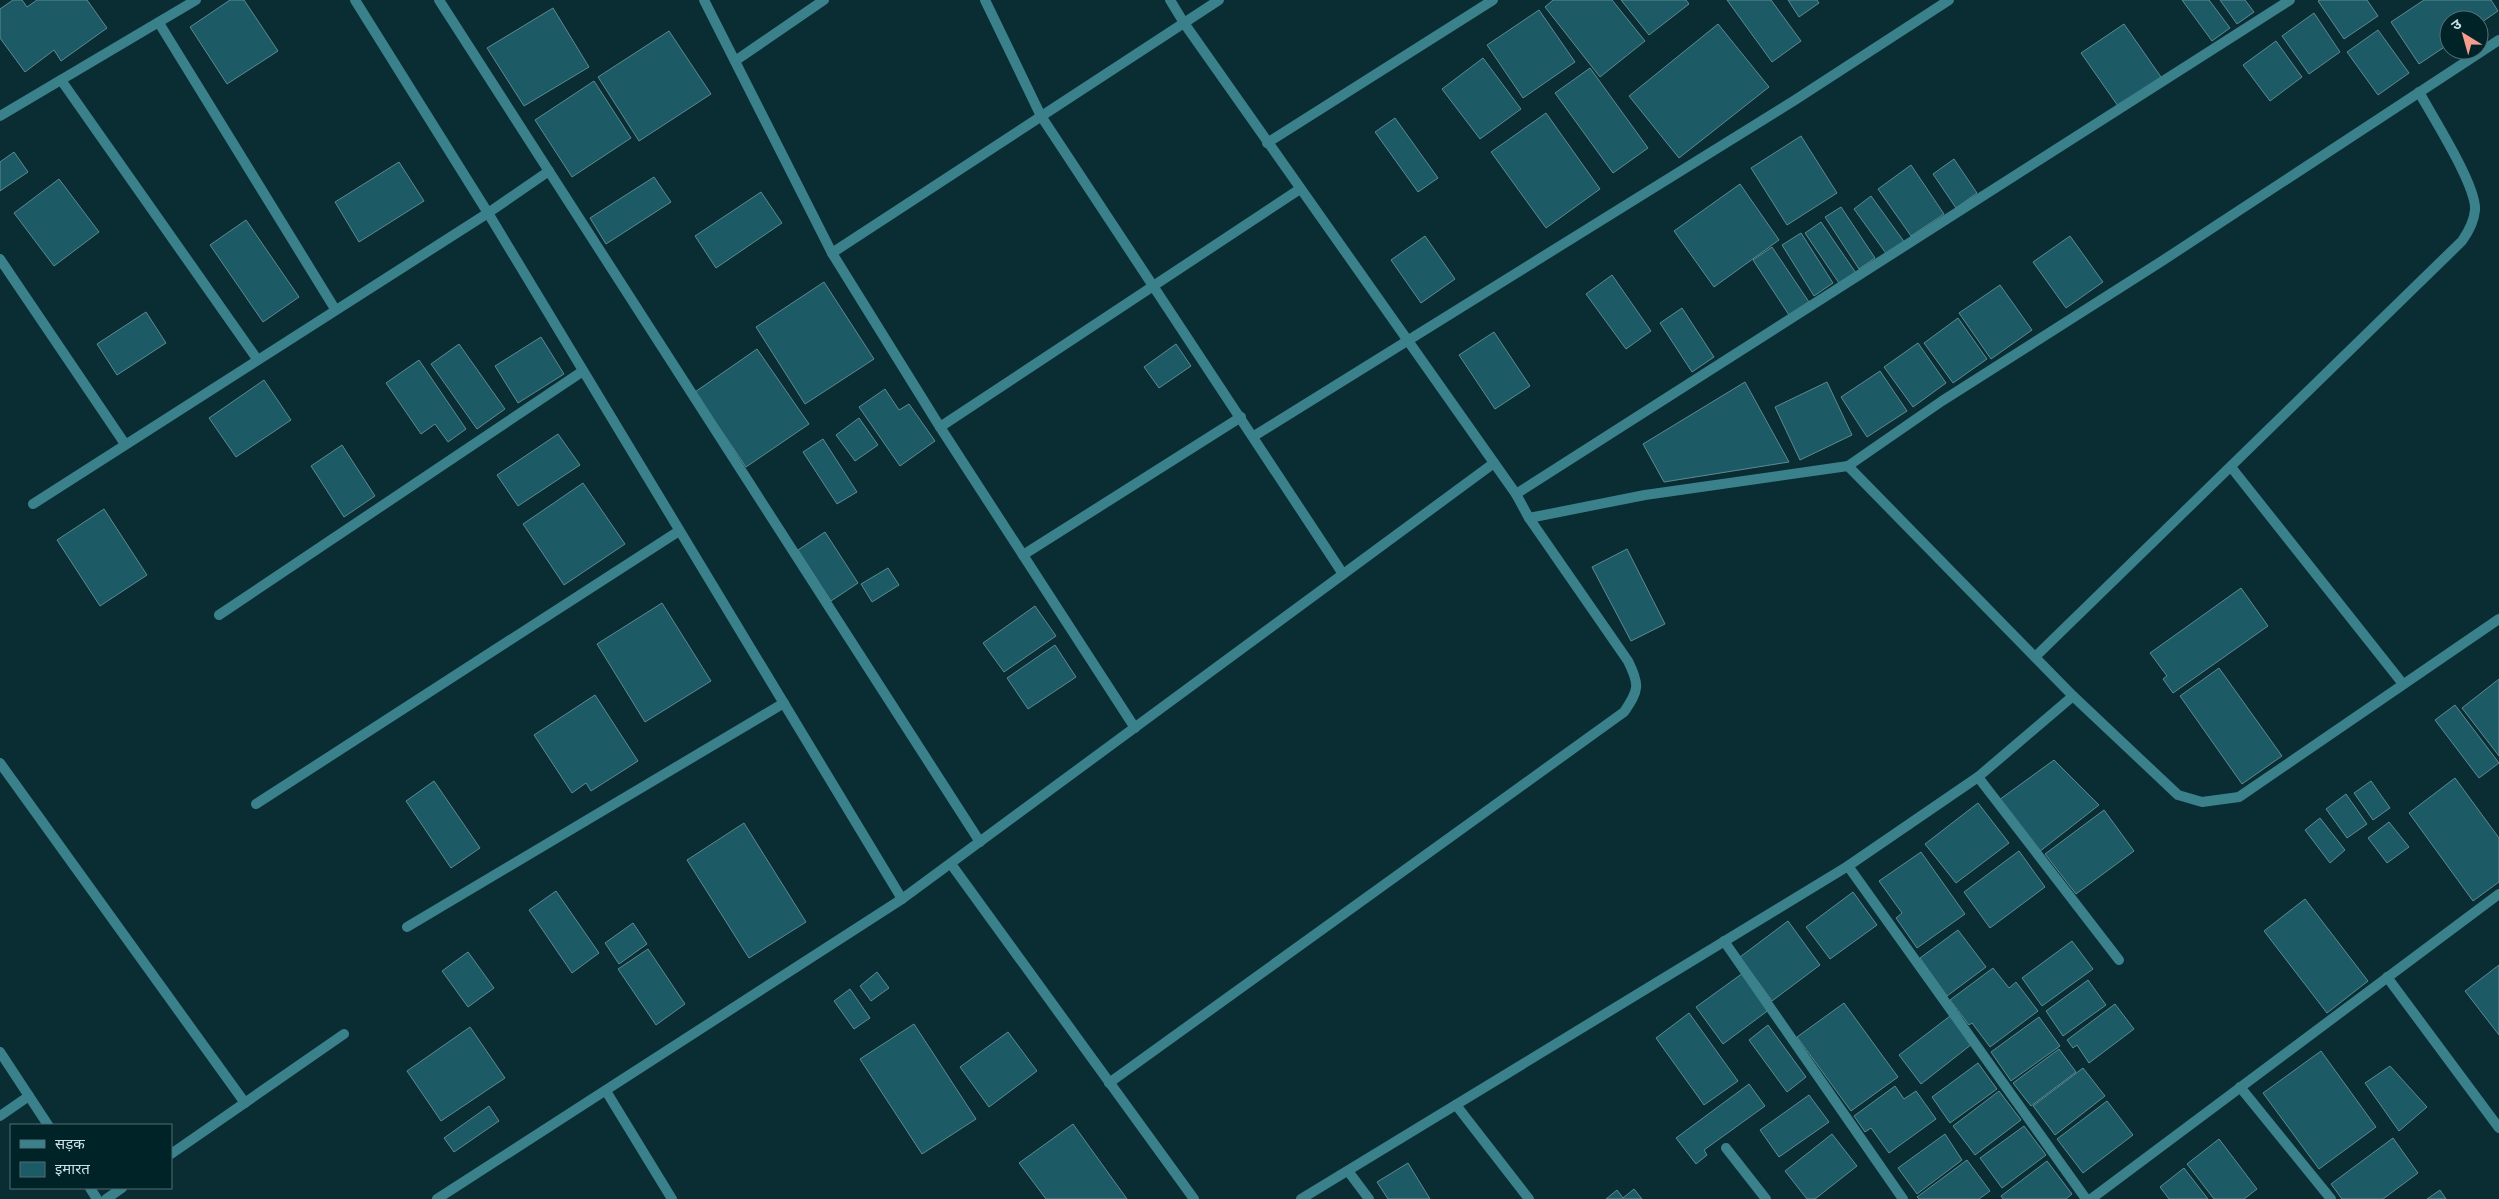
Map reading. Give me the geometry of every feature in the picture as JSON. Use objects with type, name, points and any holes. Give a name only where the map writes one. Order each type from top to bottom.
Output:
[{"type":"street","points":[[0,116],[196,0]]},
{"type":"street","points":[[355,0],[488,213],[902,899]]},
{"type":"street","points":[[439,0],[980,842]]},
{"type":"street","points":[[704,0],[832,253],[940,427],[1135,728]]},
{"type":"street","points":[[735,61],[824,0]]},
{"type":"street","points":[[985,0],[1041,116],[1254,436],[1343,574]]},
{"type":"street","points":[[1109,1083],[1624,712],[1636,694],[1637,679],[1628,661],[1529,518],[1516,494],[1267,142],[1170,0]]},
{"type":"street","points":[[832,253],[1219,0]]},
{"type":"street","points":[[1267,142],[1493,0]]},
{"type":"street","points":[[1254,436],[1796,100],[1949,0]]},
{"type":"street","points":[[1516,494],[2290,0]]},
{"type":"street","points":[[159,22],[335,309]]},
{"type":"street","points":[[1529,518],[1645,495],[1848,466],[1942,401],[2162,261],[2499,40]]},
{"type":"street","points":[[61,80],[258,359]]},
{"type":"street","points":[[2035,657],[2462,241],[2472,226],[2476,208],[2472,189],[2419,92]]},
{"type":"street","points":[[33,504],[335,309],[488,213],[549,171]]},
{"type":"street","points":[[940,427],[1300,189]]},
{"type":"street","points":[[0,259],[125,444]]},
{"type":"street","points":[[219,615],[584,371]]},
{"type":"street","points":[[1023,555],[1241,417]]},
{"type":"street","points":[[437,1199],[902,899],[1494,463]]},
{"type":"street","points":[[1848,466],[2073,696],[2178,795],[2202,802],[2239,797],[2499,619]]},
{"type":"street","points":[[2230,466],[2402,684]]},
{"type":"street","points":[[256,804],[680,531]]},
{"type":"street","points":[[1302,1199],[1848,866],[1978,777],[2073,696]]},
{"type":"street","points":[[407,927],[784,702]]},
{"type":"street","points":[[1,765],[245,1103]]},
{"type":"street","points":[[1978,777],[2119,960]]},
{"type":"street","points":[[951,864],[1194,1199]]},
{"type":"street","points":[[1848,866],[2086,1199]]},
{"type":"street","points":[[2091,1199],[2499,894]]},
{"type":"street","points":[[1724,941],[1903,1199]]},
{"type":"street","points":[[2387,977],[2499,1128]]},
{"type":"street","points":[[172,1153],[344,1034]]},
{"type":"street","points":[[0,1052],[47,1124]]},
{"type":"street","points":[[2240,1087],[2331,1199]]},
{"type":"street","points":[[606,1091],[672,1199]]},
{"type":"street","points":[[0,1116],[29,1096]]},
{"type":"street","points":[[1456,1105],[1529,1199]]},
{"type":"street","points":[[1726,1148],[1766,1199]]},
{"type":"street","points":[[1348,1171],[1369,1199]]},
{"type":"street","points":[[106,1199],[121,1189]]},
{"type":"building","points":[[13,0],[22,0],[27,7],[37,0],[87,0],[107,28],[61,61],[54,50],[25,72],[0,38],[0,9]]},
{"type":"building","points":[[230,0],[244,0],[278,51],[227,84],[190,27]]},
{"type":"building","points":[[1553,0],[1612,0],[1645,41],[1600,77],[1545,7]]},
{"type":"building","points":[[1621,0],[1686,0],[1689,4],[1649,35]]},
{"type":"building","points":[[1727,0],[1771,0],[1801,41],[1772,62]]},
{"type":"building","points":[[1788,0],[1817,0],[1819,3],[1799,17]]},
{"type":"building","points":[[2182,0],[2209,0],[2230,28],[2212,41]]},
{"type":"building","points":[[2220,0],[2245,0],[2254,12],[2237,24]]},
{"type":"building","points":[[2367,0],[2378,16],[2344,39],[2318,1]]},
{"type":"building","points":[[2424,0],[2491,0],[2498,11],[2489,17],[2489,10],[2439,10],[2439,51],[2419,64],[2391,22]]},
{"type":"building","points":[[553,8],[589,67],[524,106],[487,48]]},
{"type":"building","points":[[1539,10],[1575,62],[1523,98],[1487,45]]},
{"type":"building","points":[[2314,13],[2340,52],[2309,74],[2282,36]]},
{"type":"building","points":[[1718,24],[1769,87],[1679,158],[1629,96]]},
{"type":"building","points":[[2124,24],[2161,77],[2118,106],[2081,53]]},
{"type":"building","points":[[2378,30],[2409,73],[2378,95],[2347,52]]},
{"type":"building","points":[[669,31],[711,94],[639,141],[598,77]]},
{"type":"building","points":[[2276,41],[2302,77],[2270,101],[2243,65]]},
{"type":"building","points":[[1483,58],[1521,109],[1480,139],[1442,89]]},
{"type":"building","points":[[1590,68],[1648,148],[1613,173],[1555,93]]},
{"type":"building","points":[[594,81],[631,138],[572,177],[535,120]]},
{"type":"building","points":[[1546,113],[1600,189],[1546,228],[1491,152]]},
{"type":"building","points":[[1395,118],[1438,178],[1418,192],[1375,132]]},
{"type":"building","points":[[1801,136],[1837,193],[1787,225],[1751,168]]},
{"type":"building","points":[[14,152],[28,172],[0,191],[0,162]]},
{"type":"building","points":[[1954,159],[1977,193],[1956,208],[1933,174]]},
{"type":"building","points":[[399,162],[424,201],[359,242],[335,202]]},
{"type":"building","points":[[1911,165],[1944,214],[1911,236],[1878,189]]},
{"type":"building","points":[[654,177],[671,202],[606,244],[590,218]]},
{"type":"building","points":[[59,179],[99,232],[54,266],[14,213]]},
{"type":"building","points":[[1740,184],[1779,240],[1714,287],[1674,231]]},
{"type":"building","points":[[761,192],[782,223],[716,268],[695,236]]},
{"type":"building","points":[[1871,196],[1905,243],[1888,256],[1854,209]]},
{"type":"building","points":[[1841,207],[1875,258],[1859,269],[1825,217]]},
{"type":"building","points":[[246,220],[299,297],[263,322],[210,245]]},
{"type":"building","points":[[1821,222],[1856,273],[1839,283],[1805,233]]},
{"type":"building","points":[[1801,233],[1833,283],[1814,296],[1782,245]]},
{"type":"building","points":[[1425,236],[1455,279],[1421,303],[1391,260]]},
{"type":"building","points":[[2070,236],[2103,282],[2066,308],[2033,262]]},
{"type":"building","points":[[1772,247],[1809,302],[1789,315],[1753,260]]},
{"type":"building","points":[[1612,275],[1651,331],[1626,349],[1586,294]]},
{"type":"building","points":[[824,282],[874,359],[805,404],[756,327]]},
{"type":"building","points":[[2000,285],[2032,330],[1991,359],[1959,313]]},
{"type":"building","points":[[1682,308],[1714,357],[1692,372],[1660,323]]},
{"type":"building","points":[[146,312],[166,343],[117,375],[97,344]]},
{"type":"building","points":[[1958,318],[1987,359],[1953,383],[1924,343]]},
{"type":"building","points":[[1494,332],[1530,386],[1495,409],[1459,355]]},
{"type":"building","points":[[541,337],[564,374],[518,403],[495,366]]},
{"type":"building","points":[[1918,343],[1946,383],[1913,407],[1884,367]]},
{"type":"building","points":[[459,344],[505,409],[477,429],[431,364]]},
{"type":"building","points":[[1176,344],[1191,366],[1159,388],[1144,367]]},
{"type":"building","points":[[757,349],[809,424],[746,467],[695,392]]},
{"type":"building","points":[[419,360],[466,429],[448,442],[435,424],[421,434],[386,383]]},
{"type":"building","points":[[1880,371],[1907,411],[1867,437],[1841,397]]},
{"type":"building","points":[[264,380],[291,420],[236,457],[209,418]]},
{"type":"building","points":[[1745,382],[1789,462],[1664,482],[1643,444]]},
{"type":"building","points":[[1827,382],[1852,435],[1800,460],[1775,407]]},
{"type":"building","points":[[885,389],[899,410],[909,404],[935,441],[900,466],[859,407]]},
{"type":"building","points":[[859,418],[878,445],[855,461],[836,435]]},
{"type":"building","points":[[558,434],[580,465],[518,506],[497,475]]},
{"type":"building","points":[[823,439],[857,492],[837,504],[803,452]]},
{"type":"building","points":[[342,445],[375,496],[344,517],[311,466]]},
{"type":"building","points":[[583,483],[625,544],[564,585],[523,524]]},
{"type":"building","points":[[104,509],[147,575],[100,606],[57,540]]},
{"type":"building","points":[[825,532],[858,583],[831,601],[798,550]]},
{"type":"building","points":[[1627,549],[1665,624],[1631,641],[1592,567]]},
{"type":"building","points":[[888,568],[899,585],[872,602],[861,584]]},
{"type":"building","points":[[2241,588],[2268,626],[2173,693],[2163,679],[2167,676],[2150,653]]},
{"type":"building","points":[[662,603],[711,681],[645,722],[597,644]]},
{"type":"building","points":[[1035,606],[1056,636],[1004,672],[983,643]]},
{"type":"building","points":[[1055,645],[1076,677],[1028,709],[1007,678]]},
{"type":"building","points":[[2219,668],[2282,756],[2242,784],[2180,696]]},
{"type":"building","points":[[2499,679],[2499,756],[2462,708]]},
{"type":"building","points":[[595,695],[638,761],[591,791],[586,783],[572,793],[534,735]]},
{"type":"building","points":[[2455,705],[2499,763],[2479,778],[2435,720]]},
{"type":"building","points":[[2054,760],[2099,805],[2039,852],[1999,800]]},
{"type":"building","points":[[2455,778],[2499,838],[2499,882],[2473,901],[2409,813]]},
{"type":"building","points":[[434,781],[480,848],[451,868],[406,801]]},
{"type":"building","points":[[2371,781],[2390,808],[2373,820],[2354,793]]},
{"type":"building","points":[[2346,794],[2367,824],[2347,838],[2326,809]]},
{"type":"building","points":[[1978,803],[2009,843],[1956,883],[1925,844]]},
{"type":"building","points":[[2104,810],[2134,851],[2076,894],[2045,854]]},
{"type":"building","points":[[2320,818],[2345,850],[2330,863],[2305,830]]},
{"type":"building","points":[[2389,822],[2409,847],[2387,863],[2368,838]]},
{"type":"building","points":[[744,823],[806,922],[749,958],[687,860]]},
{"type":"building","points":[[2019,851],[2045,887],[1990,928],[1964,892]]},
{"type":"building","points":[[1921,852],[1965,914],[1917,948],[1896,918],[1902,913],[1879,881]]},
{"type":"building","points":[[556,891],[599,953],[572,973],[529,910]]},
{"type":"building","points":[[1853,892],[1877,925],[1830,959],[1806,927]]},
{"type":"building","points":[[2305,899],[2368,981],[2327,1013],[2264,931]]},
{"type":"building","points":[[1788,921],[1820,965],[1772,1001],[1740,957]]},
{"type":"building","points":[[633,923],[647,944],[619,964],[605,943]]},
{"type":"building","points":[[1958,930],[1986,967],[1947,996],[1920,958]]},
{"type":"building","points":[[2072,941],[2093,969],[2042,1006],[2022,978]]},
{"type":"building","points":[[648,949],[685,1004],[656,1025],[618,969]]},
{"type":"building","points":[[468,952],[494,988],[468,1007],[442,971]]},
{"type":"building","points":[[2499,965],[2499,1035],[2465,991]]},
{"type":"building","points":[[1993,968],[2009,988],[2016,982],[2038,1011],[1990,1047],[1972,1023],[1969,1025],[1950,1000]]},
{"type":"building","points":[[877,972],[889,988],[871,1001],[860,986]]},
{"type":"building","points":[[1743,973],[1770,1009],[1723,1044],[1696,1007]]},
{"type":"building","points":[[2088,980],[2106,1005],[2063,1036],[2046,1011]]},
{"type":"building","points":[[850,989],[870,1018],[854,1029],[834,1001]]},
{"type":"building","points":[[1844,1003],[1898,1077],[1851,1111],[1797,1037]]},
{"type":"building","points":[[2115,1004],[2134,1029],[2089,1063],[2077,1045],[2073,1048],[2067,1040]]},
{"type":"building","points":[[1689,1013],[1738,1081],[1704,1105],[1656,1038]]},
{"type":"building","points":[[1950,1016],[1972,1044],[1921,1084],[1899,1055]]},
{"type":"building","points":[[2039,1017],[2060,1046],[2011,1081],[1991,1052]]},
{"type":"building","points":[[914,1024],[976,1119],[922,1154],[860,1059]]},
{"type":"building","points":[[1768,1025],[1806,1077],[1787,1092],[1749,1040]]},
{"type":"building","points":[[470,1027],[505,1078],[441,1121],[407,1071]]},
{"type":"building","points":[[1008,1032],[1037,1071],[989,1107],[960,1067]]},
{"type":"building","points":[[2059,1049],[2076,1072],[2031,1106],[2013,1083]]},
{"type":"building","points":[[2321,1051],[2376,1127],[2319,1169],[2263,1093]]},
{"type":"building","points":[[1978,1063],[1997,1089],[1950,1123],[1932,1097]]},
{"type":"building","points":[[2390,1066],[2427,1107],[2399,1131],[2365,1083]]},
{"type":"building","points":[[2083,1068],[2105,1096],[2055,1135],[2033,1106]]},
{"type":"building","points":[[1749,1084],[1765,1106],[1704,1150],[1707,1155],[1696,1164],[1676,1138]]},
{"type":"building","points":[[1895,1086],[1904,1099],[1916,1091],[1936,1119],[1889,1153],[1871,1128],[1865,1132],[1854,1116]]},
{"type":"building","points":[[1999,1091],[2021,1120],[1975,1155],[1953,1126]]},
{"type":"building","points":[[1809,1095],[1829,1122],[1779,1157],[1760,1130]]},
{"type":"building","points":[[2107,1101],[2133,1135],[2083,1173],[2057,1139]]},
{"type":"building","points":[[489,1106],[499,1121],[454,1152],[444,1138]]},
{"type":"building","points":[[1073,1124],[1127,1199],[1046,1199],[1019,1163]]},
{"type":"building","points":[[2024,1126],[2046,1155],[2002,1188],[1980,1158]]},
{"type":"building","points":[[1832,1134],[1857,1166],[1815,1199],[1807,1199],[1785,1171]]},
{"type":"building","points":[[1945,1134],[1962,1160],[1917,1194],[1898,1168]]},
{"type":"building","points":[[2393,1138],[2418,1173],[2383,1199],[2342,1199],[2331,1184]]},
{"type":"building","points":[[2219,1139],[2257,1189],[2244,1199],[2214,1199],[2187,1164]]},
{"type":"building","points":[[1967,1160],[1990,1191],[1979,1199],[1919,1199],[1917,1197]]},
{"type":"building","points":[[2047,1161],[2072,1194],[2066,1199],[2003,1199],[2001,1196]]},
{"type":"building","points":[[1408,1163],[1430,1199],[1388,1199],[1377,1182]]},
{"type":"building","points":[[2184,1168],[2208,1199],[2169,1199],[2160,1187]]},
{"type":"building","points":[[1634,1189],[1642,1199],[1606,1199],[1617,1190],[1623,1198]]},
{"type":"building","points":[[2440,1190],[2446,1199],[2427,1199]]}]
